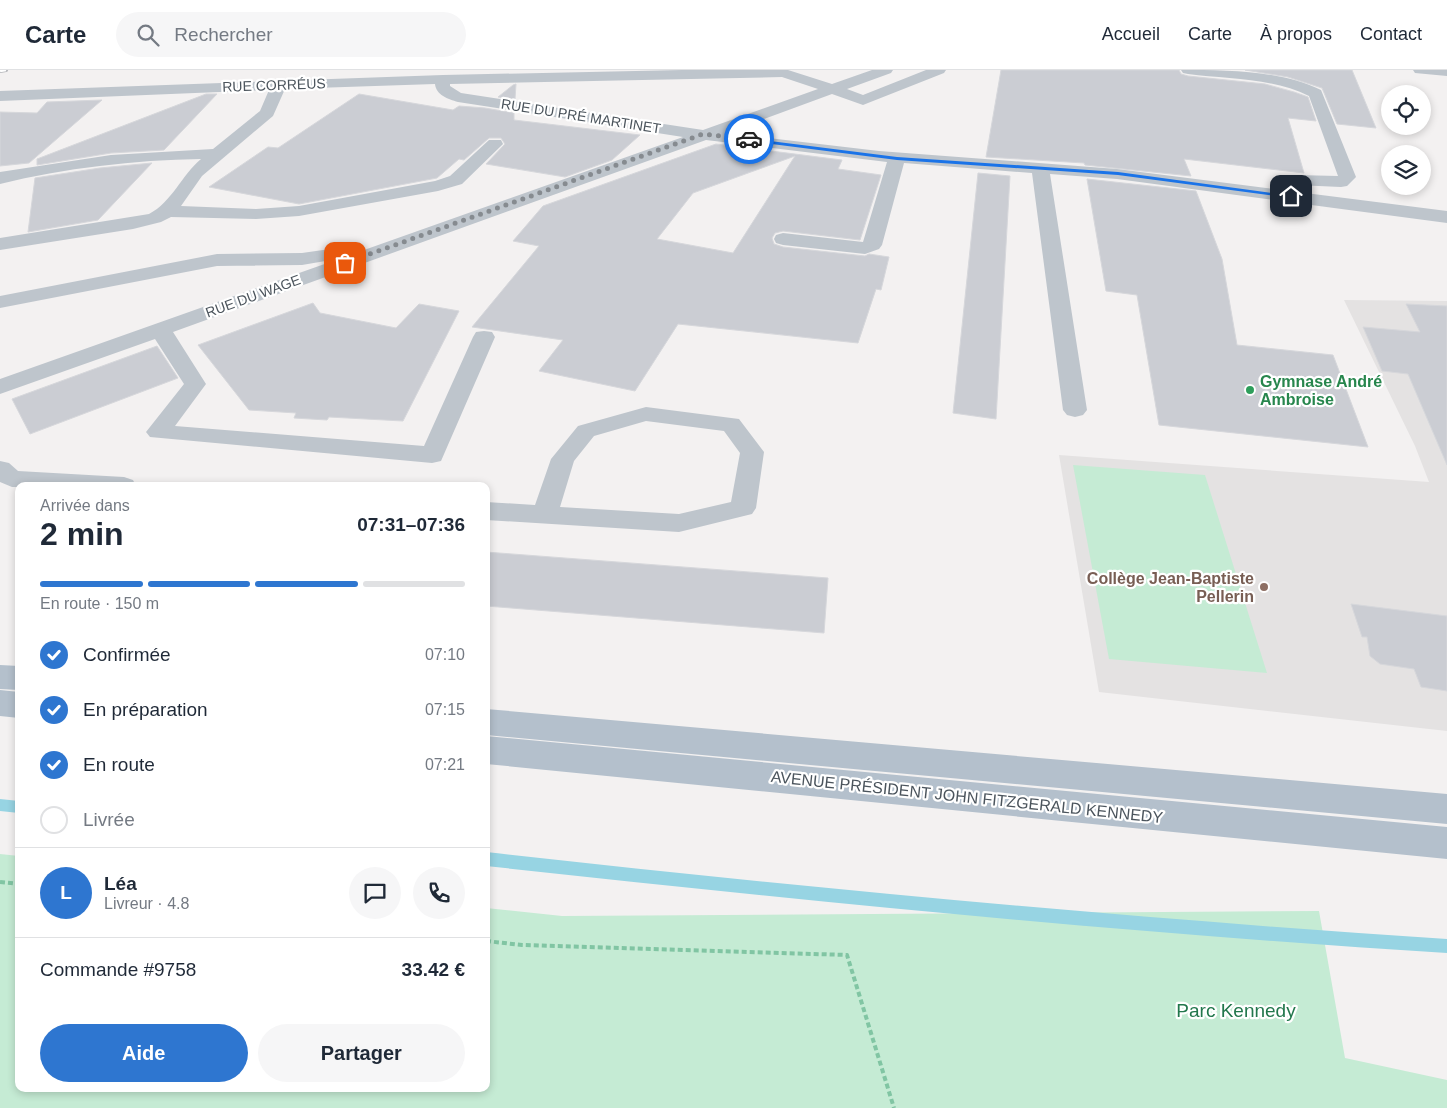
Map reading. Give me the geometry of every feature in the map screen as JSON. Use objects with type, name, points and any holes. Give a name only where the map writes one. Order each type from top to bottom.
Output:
[{"type":"main road","points":[[0,676],[15,678]]},
{"type":"main road","points":[[0,703],[15,705]]},
{"type":"main road","name":"AVENUE PRÉSIDENT JOHN FITZGERALD KENNEDY","points":[[490,722],[1447,809]]},
{"type":"main road","name":"AVENUE PRÉSIDENT JOHN FITZGERALD KENNEDY","points":[[490,750],[1447,844]]},
{"type":"street","points":[[678,132],[854,70]]},
{"type":"street","points":[[703,134],[886,70]]},
{"type":"street","name":"RUE CORRÉUS","points":[[0,96],[443,79],[767,73],[789,74],[862,100],[939,70]]},
{"type":"street","points":[[1188,70],[1285,82],[1307,87],[1316,93],[1347,177],[1341,182],[1315,182],[1277,177]]},
{"type":"street","points":[[1420,70],[1447,72]]},
{"type":"street","name":"RUE DU PRÉ MARTINET","points":[[443,79],[442,87],[446,92],[458,97],[678,132],[897,158],[1136,176],[1447,216]]},
{"type":"street","points":[[0,244],[125,225],[155,218],[168,211],[196,172],[267,113],[278,85]]},
{"type":"street","name":"RUE DU WAGE","points":[[0,371],[678,132]]},
{"type":"street","name":"RUE DU WAGE","points":[[0,387],[703,134]]},
{"type":"street","points":[[168,211],[256,214],[299,211],[438,186],[456,180],[495,144]]},
{"type":"street","points":[[0,179],[6,176],[62,166],[180,154],[217,154]]},
{"type":"street","points":[[784,238],[865,248],[872,245],[897,158]]},
{"type":"street","points":[[1040,168],[1075,410]]},
{"type":"street","points":[[0,302],[218,260],[245,258],[305,260],[341,252]]},
{"type":"street","points":[[0,378],[136,329],[176,310]]},
{"type":"street","points":[[160,329],[195,384],[158,432],[432,455],[484,337]]},
{"type":"street","points":[[490,511],[679,523],[743,508],[752,452],[731,424],[646,414],[586,431],[563,459],[544,514]]},
{"type":"street","points":[[0,469],[12,479],[60,482]]},
{"type":"path","points":[[0,882],[15,884]]},
{"type":"path","points":[[490,941],[522,945],[847,955],[894,1108]]},
{"type":"shaded area","name":"Collège Jean-Baptiste Pellerin","points":[[1344,300],[1447,301],[1447,731],[1099,692],[1059,455],[1429,482],[1415,446]]},
{"type":"green space","points":[[1073,465],[1205,475],[1267,673],[1109,659]]},
{"type":"green space","name":"Parc Kennedy","points":[[0,854],[15,856],[15,1092],[490,1092],[490,908],[562,916],[1319,911],[1345,1058],[1447,1080],[1447,1108],[0,1108]]},
{"type":"building","points":[[1001,70],[1179,70],[1181,74],[1188,76],[1265,84],[1294,92],[1308,97],[1316,121],[1288,118],[1304,173],[1184,159],[1191,176],[1085,165],[1084,163],[986,157]]},
{"type":"building","points":[[1245,70],[1352,70],[1376,128],[1337,124],[1322,88],[1288,77]]},
{"type":"building","points":[[516,84],[515,99],[498,97],[513,85]]},
{"type":"building","points":[[206,94],[217,94],[164,150],[111,153],[37,165],[37,159]]},
{"type":"building","points":[[359,94],[453,110],[459,106],[485,108],[514,113],[514,120],[640,135],[612,160],[565,177],[486,164],[505,144],[501,138],[489,138],[464,160],[459,159],[437,178],[299,204],[209,187],[268,147],[278,148]]},
{"type":"building","points":[[102,100],[29,163],[0,166],[0,112],[37,113],[47,102]]},
{"type":"building","points":[[716,144],[842,160],[838,169],[881,175],[860,240],[783,231],[775,233],[772,238],[774,244],[783,247],[889,257],[881,290],[876,289],[858,343],[678,324],[635,391],[539,371],[563,340],[472,327],[539,246],[513,241],[543,206]],"holes":[[[795,156],[733,253],[657,239],[693,193]]]},
{"type":"building","points":[[152,163],[98,220],[28,232],[35,178],[100,168]]},
{"type":"building","points":[[978,173],[1010,176],[996,419],[953,413]]},
{"type":"building","points":[[1087,179],[1196,191],[1222,259],[1237,345],[1333,355],[1368,447],[1159,425],[1137,295],[1106,291]]},
{"type":"building","points":[[313,303],[320,313],[396,328],[419,304],[459,311],[403,421],[329,417],[327,420],[294,418],[296,413],[249,410],[198,345]]},
{"type":"building","points":[[1406,304],[1447,306],[1447,465],[1408,374],[1382,371],[1363,327],[1420,332]]},
{"type":"building","points":[[157,346],[178,378],[30,434],[12,399]]},
{"type":"building","points":[[490,552],[828,578],[824,633],[490,606]]},
{"type":"building","points":[[1351,604],[1447,616],[1447,691],[1421,687],[1414,669],[1380,664],[1370,656],[1367,637],[1362,637]]},
{"type":"waterway","points":[[0,805],[15,807]]},
{"type":"waterway","points":[[490,859],[726,885],[1086,920],[1447,946]]},
{"type":"railway","points":[[0,71],[6,70]]},
{"type":"way so far","points":[[345,263],[703,134],[749,139]]},
{"type":"place","name":"Gymnase André Ambroise","points":[[1250,390]]},
{"type":"place","name":"Collège Jean-Baptiste Pellerin","points":[[1264,587]]},
{"type":"route","points":[[749,139],[897,158],[1118,174],[1291,196]]}]
